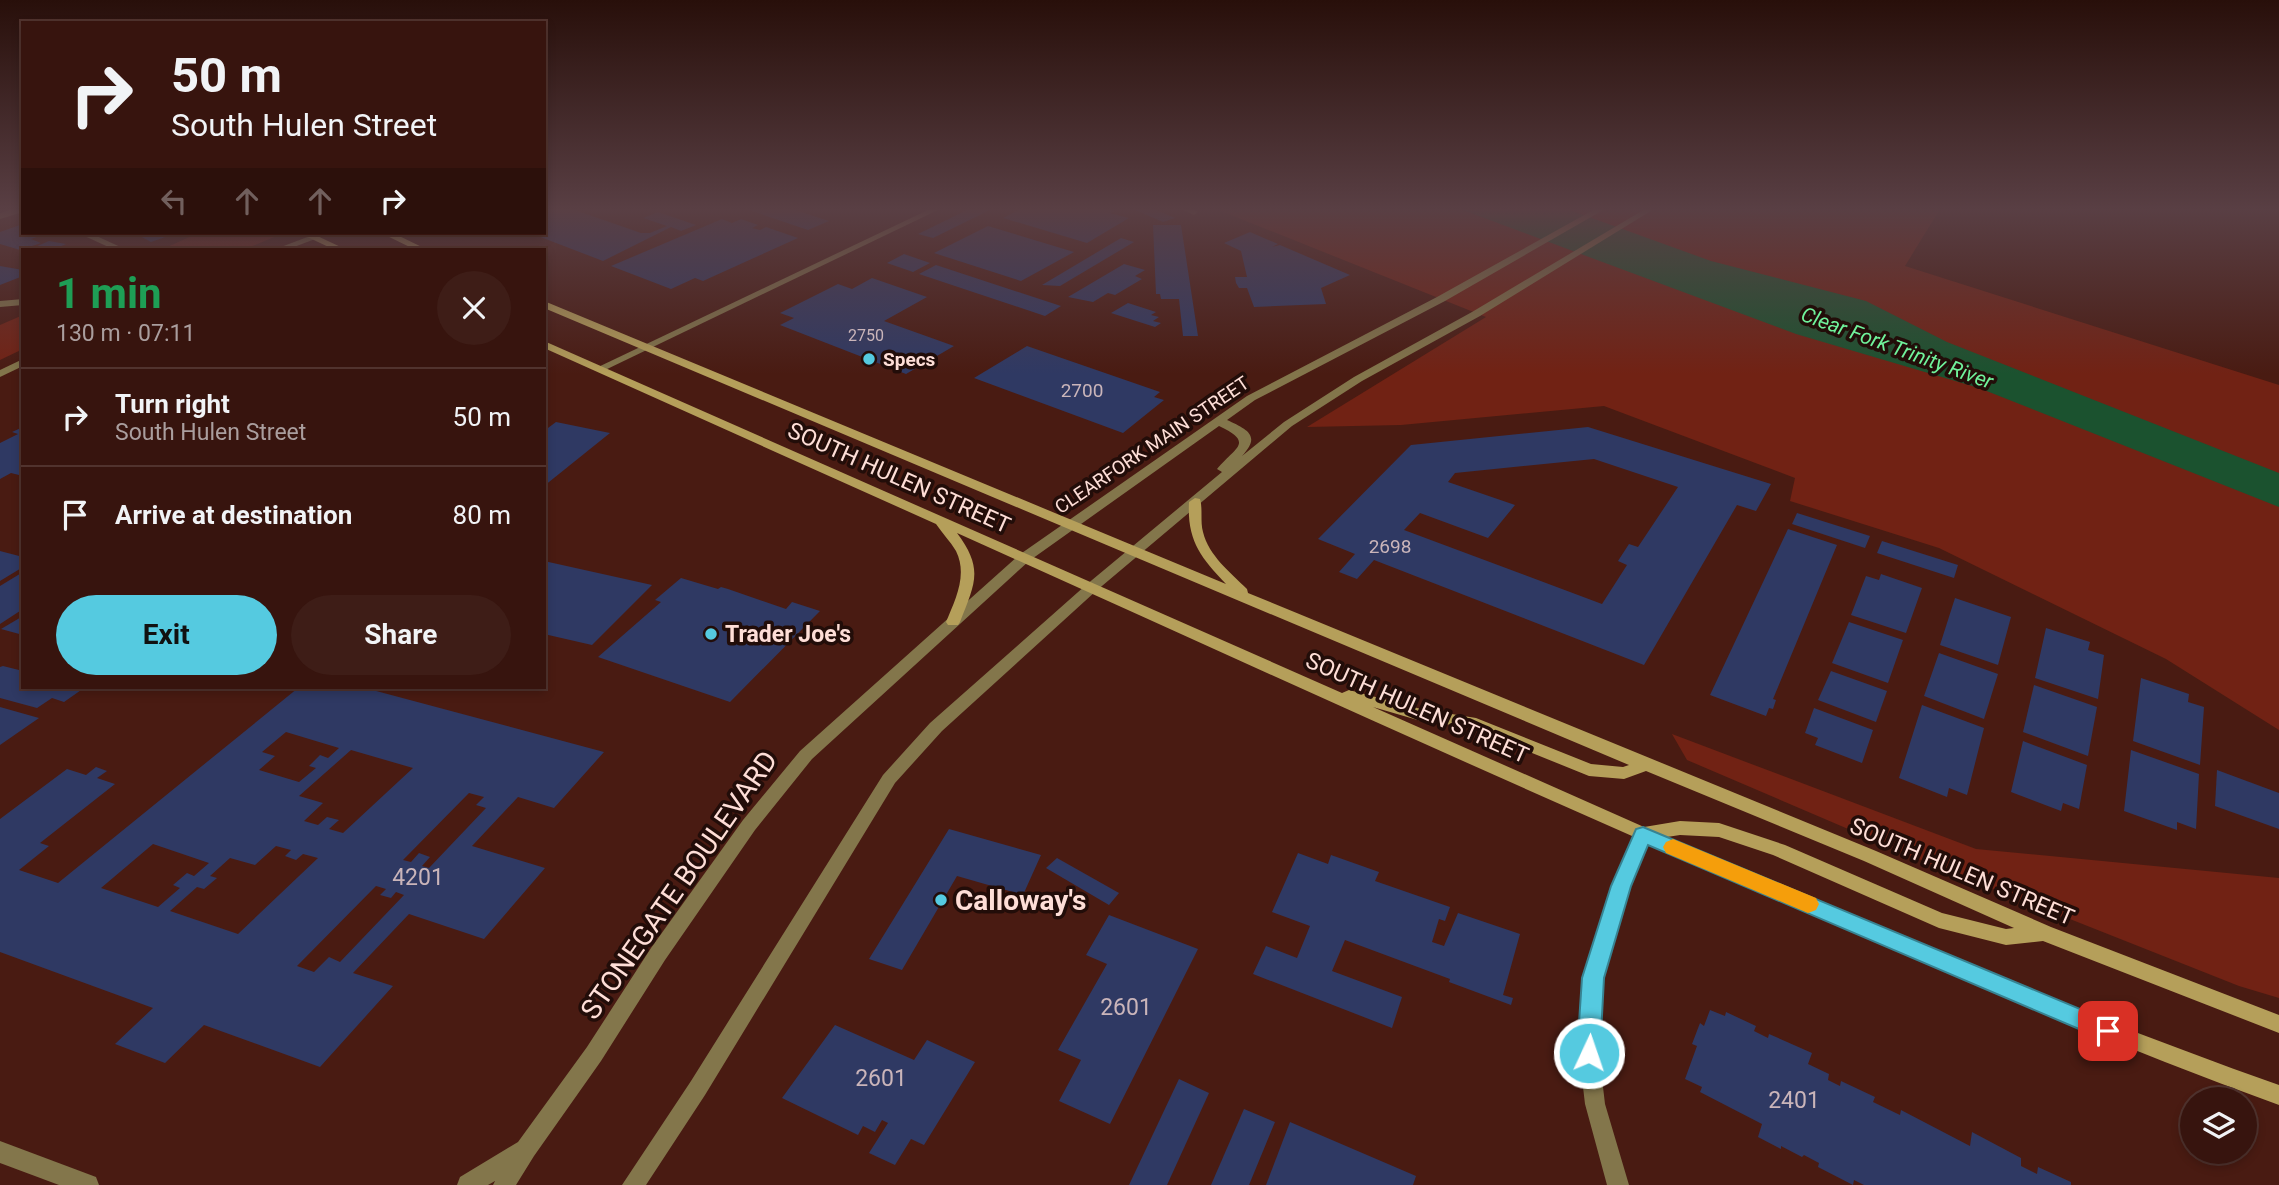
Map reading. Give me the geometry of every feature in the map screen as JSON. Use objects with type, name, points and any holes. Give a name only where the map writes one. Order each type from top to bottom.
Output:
[{"type":"main road","name":"SOUTH HULEN STREET","points":[[546,305],[1870,856],[2044,933],[2279,1024]]},
{"type":"main road","name":"SOUTH HULEN STREET","points":[[546,345],[1643,834],[2059,1012],[2279,1095]]},
{"type":"main road","points":[[1195,502],[1193,524],[1204,552],[1245,596]]},
{"type":"main road","points":[[939,520],[965,552],[969,582],[953,622]]},
{"type":"main road","points":[[1303,683],[1421,715],[1470,722],[1589,770],[1623,773],[1646,765]]},
{"type":"main road","points":[[1643,834],[1680,828],[1719,831],[1779,850],[1939,920],[2006,937],[2044,933]]},
{"type":"street","points":[[599,369],[819,264]]},
{"type":"street","name":"CLEARFORK MAIN STREET","points":[[1024,558],[1251,398],[1503,264]]},
{"type":"street","points":[[633,1185],[698,1087],[889,779],[936,727],[1091,588],[1288,424],[1406,350],[1476,314],[1558,264]]},
{"type":"street","points":[[0,304],[21,302]]},
{"type":"street","points":[[0,374],[21,363]]},
{"type":"street","points":[[1214,486],[1224,467],[1245,446],[1246,439],[1242,432],[1219,421]]},
{"type":"street","name":"STONEGATE BOULEVARD","points":[[504,1185],[749,825],[806,755],[1024,558]]},
{"type":"street","points":[[1618,1185],[1593,1091],[1589,1053],[1593,978],[1621,886],[1643,834]]},
{"type":"street","points":[[468,1185],[526,1149]]},
{"type":"street","points":[[0,1152],[88,1185]]},
{"type":"shaded area","points":[[1354,264],[1906,264],[2279,385],[2279,730],[2166,659],[1939,548],[1790,501],[1795,478],[1604,406],[1401,425],[1307,427],[1486,317]]},
{"type":"shaded area","points":[[21,316],[21,350],[0,360],[0,325]]},
{"type":"shaded area","points":[[1672,734],[1976,849],[2279,878],[2279,998],[2239,986],[1923,861],[1687,760]]},
{"type":"water","name":"Clear Fork Trinity River","points":[[1609,264],[1724,264],[1866,301],[1947,342],[2279,473],[2279,507],[1979,388],[1796,334]]},
{"type":"building","points":[[740,264],[703,281],[695,278],[671,289],[611,266]]},
{"type":"building","points":[[891,264],[928,264],[913,272]]},
{"type":"building","points":[[969,264],[1052,264],[1021,281]]},
{"type":"building","points":[[1077,264],[1096,264],[1060,286],[1042,285]]},
{"type":"building","points":[[1123,264],[1145,270],[1135,276],[1142,279],[1115,295],[1108,293],[1093,302],[1068,297]]},
{"type":"building","points":[[1155,264],[1187,264],[1198,336],[1183,336],[1179,299],[1161,299],[1160,294],[1156,294]]},
{"type":"building","points":[[1244,264],[1325,264],[1350,275],[1321,288],[1326,304],[1254,307],[1247,288],[1239,288],[1236,283],[1235,277],[1247,277]]},
{"type":"building","points":[[936,265],[1061,306],[1045,316],[919,274]]},
{"type":"building","points":[[0,266],[21,270],[21,277],[0,285]]},
{"type":"building","points":[[872,278],[927,297],[884,321],[954,346],[906,374],[780,325],[794,318],[780,313],[838,284],[852,289]]},
{"type":"building","points":[[1128,303],[1156,312],[1151,315],[1159,317],[1153,321],[1161,323],[1155,327],[1111,313]]},
{"type":"building","points":[[1027,346],[1160,392],[1154,397],[1164,400],[1123,433],[974,378]]},
{"type":"building","points":[[556,422],[610,433],[546,484],[546,430]]},
{"type":"building","points":[[1588,427],[1771,484],[1756,511],[1737,505],[1644,665],[1374,560],[1357,579],[1339,572],[1355,554],[1318,539],[1411,445]],"holes":[[[1594,459],[1678,487],[1638,547],[1629,544],[1618,561],[1627,565],[1602,604],[1404,530],[1420,513],[1488,538],[1515,505],[1448,482],[1455,473]]]},
{"type":"building","points":[[21,428],[21,476],[11,473],[0,479],[0,443],[18,434],[12,432]]},
{"type":"building","points":[[1797,513],[1870,536],[1865,548],[1792,524]]},
{"type":"building","points":[[1788,529],[1837,545],[1773,699],[1776,700],[1773,709],[1769,708],[1766,716],[1710,695]]},
{"type":"building","points":[[1882,541],[1958,565],[1954,578],[1877,553]]},
{"type":"building","points":[[0,551],[21,556],[21,568],[0,581]]},
{"type":"building","points":[[546,561],[652,585],[592,645],[546,634]]},
{"type":"building","points":[[21,573],[21,610],[0,624],[0,586]]},
{"type":"building","points":[[1881,574],[1922,588],[1906,633],[1851,615],[1866,576],[1879,580]]},
{"type":"building","name":"Trader Joe's","points":[[681,578],[718,589],[728,589],[786,609],[792,602],[820,611],[730,702],[598,657],[661,602],[655,600]]},
{"type":"building","points":[[1955,598],[2011,617],[1998,665],[1940,645]]},
{"type":"building","points":[[21,617],[21,634],[1,629]]},
{"type":"building","points":[[1849,622],[1903,640],[1888,683],[1832,663]]},
{"type":"building","points":[[2046,628],[2090,642],[2088,650],[2104,655],[2098,699],[2035,678]]},
{"type":"building","points":[[1939,653],[1998,674],[1984,719],[1924,696]]},
{"type":"building","points":[[0,667],[21,670],[21,689],[83,689],[64,702],[52,698],[37,708],[0,698]]},
{"type":"building","points":[[1831,671],[1887,691],[1876,722],[1818,700]]},
{"type":"building","points":[[2141,678],[2189,694],[2188,702],[2204,707],[2200,765],[2133,741]]},
{"type":"building","points":[[2034,685],[2097,707],[2088,756],[2023,732]]},
{"type":"building","points":[[297,689],[369,689],[604,752],[554,808],[518,797],[472,846],[545,868],[484,939],[409,914],[353,973],[393,986],[320,1067],[204,1025],[165,1063],[115,1044],[153,1008],[0,952],[0,819],[67,769],[86,775],[96,767],[107,771],[97,778],[115,784],[40,843],[49,846],[19,870],[58,883]],"holes":[[[286,732],[339,748],[328,758],[320,755],[309,766],[316,768],[299,782],[259,770],[275,756],[262,752]],[[351,750],[413,768],[343,833],[329,829],[339,820],[327,817],[318,825],[304,821],[323,803],[299,796]],[[469,793],[484,797],[476,805],[486,808],[429,868],[422,866],[430,857],[419,853],[411,862],[403,860]],[[153,844],[209,863],[194,876],[187,873],[173,885],[180,888],[158,907],[101,888]],[[276,846],[291,850],[285,856],[296,860],[303,854],[318,858],[238,934],[170,911],[197,887],[204,889],[217,878],[210,876],[230,858],[255,865]],[[376,886],[386,889],[380,895],[391,898],[396,892],[404,895],[340,962],[329,957],[314,972],[297,966]]]},
{"type":"building","points":[[1922,705],[1984,728],[1967,795],[1949,788],[1947,797],[1899,778]]},
{"type":"building","points":[[0,707],[39,718],[0,745]]},
{"type":"building","points":[[1814,708],[1873,730],[1862,763],[1815,745],[1818,738],[1805,733]]},
{"type":"building","points":[[2023,741],[2087,765],[2079,809],[2063,803],[2061,811],[2011,792]]},
{"type":"building","points":[[2131,750],[2199,774],[2196,829],[2177,822],[2177,830],[2124,811]]},
{"type":"building","points":[[2217,770],[2279,793],[2279,829],[2215,806]]},
{"type":"building","points":[[949,829],[1041,855],[1023,895],[957,876],[902,970],[869,959]]},
{"type":"building","points":[[1298,853],[1328,864],[1331,855],[1379,872],[1375,881],[1450,907],[1445,921],[1439,919],[1432,942],[1444,946],[1458,913],[1520,934],[1503,995],[1513,998],[1511,1005],[1345,940],[1332,971],[1402,997],[1392,1028],[1253,974],[1266,946],[1297,958],[1310,926],[1272,912]]},
{"type":"building","points":[[1057,858],[1119,893],[1109,905],[1046,868]]},
{"type":"building","points":[[1109,915],[1198,949],[1110,1124],[1059,1101],[1081,1060],[1058,1050],[1107,964],[1086,955]]},
{"type":"building","points":[[1710,1010],[1725,1016],[1726,1012],[1756,1026],[1754,1031],[1768,1038],[1769,1034],[1812,1053],[1808,1064],[1829,1074],[1828,1080],[1840,1086],[1841,1081],[1875,1097],[1873,1102],[1900,1115],[1901,1110],[1970,1146],[1972,1132],[2021,1158],[2021,1166],[2037,1174],[2038,1167],[2071,1182],[2071,1185],[1864,1185],[1854,1180],[1853,1185],[1818,1167],[1819,1163],[1804,1155],[1802,1157],[1781,1146],[1781,1149],[1758,1137],[1762,1124],[1700,1092],[1702,1087],[1685,1079],[1697,1046],[1692,1044],[1700,1023],[1704,1026]]},
{"type":"building","points":[[835,1025],[914,1060],[927,1040],[975,1062],[924,1145],[911,1139],[895,1165],[869,1153],[888,1123],[882,1120],[875,1132],[863,1126],[858,1135],[782,1098]]},
{"type":"building","points":[[1179,1079],[1209,1093],[1167,1185],[1129,1185]]},
{"type":"building","points":[[1244,1109],[1275,1122],[1249,1185],[1211,1185]]},
{"type":"building","points":[[1290,1122],[1416,1176],[1413,1185],[1266,1185]]},
{"type":"slow traffic","points":[[1673,847],[1808,904]]},
{"type":"place","name":"Specs","points":[[869,359]]},
{"type":"place","name":"Trader Joe's","points":[[711,634]]},
{"type":"place","name":"Calloway's","points":[[941,900]]},
{"type":"route","points":[[1589,1053],[1593,978],[1621,886],[1643,834],[2108,1031]]}]
